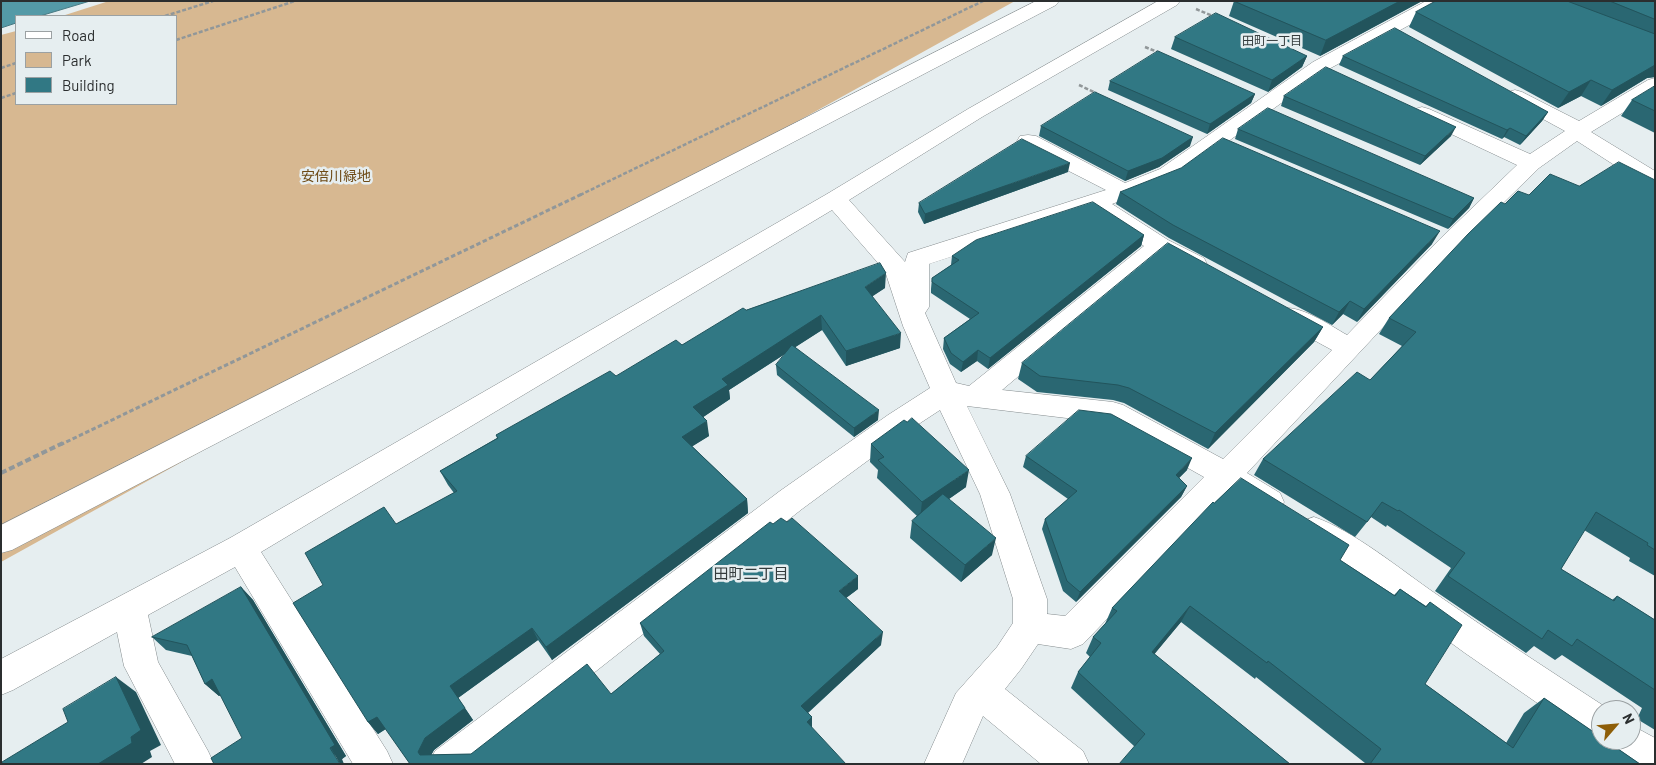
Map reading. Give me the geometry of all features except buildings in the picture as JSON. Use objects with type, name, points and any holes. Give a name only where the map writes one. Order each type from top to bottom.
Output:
[{"type":"street","points":[[1,540],[1050,1]]},
{"type":"street","points":[[1,678],[130,610],[241,548],[835,199],[975,113],[1170,1]]},
{"type":"street","points":[[916,326],[917,259],[1094,202],[1168,174],[1320,66],[1400,32],[1440,1]]},
{"type":"street","points":[[1030,627],[1071,633],[1350,348],[1442,237],[1478,201],[1579,131],[1655,84]]},
{"type":"street","points":[[1494,85],[1579,131],[1655,181]]},
{"type":"street","points":[[1408,106],[1531,163]]},
{"type":"street","points":[[1028,141],[1124,191]]},
{"type":"street","points":[[835,199],[896,268],[916,326],[960,394],[1030,599],[1030,627],[1009,658],[969,706],[943,764]]},
{"type":"street","points":[[1094,202],[1160,245],[1212,273]]},
{"type":"street","points":[[448,764],[792,500],[898,423],[960,394],[1160,245]]},
{"type":"street","points":[[1272,306],[1350,348]]},
{"type":"street","points":[[960,394],[1113,413],[1226,475],[1362,560],[1477,642],[1591,718]]},
{"type":"street","points":[[241,548],[374,764]]},
{"type":"street","points":[[130,610],[141,666],[195,764]]},
{"type":"street","points":[[981,692],[1070,764]]},
{"type":"street","points":[[1640,750],[1655,760]]},
{"type":"path","points":[[168,15],[213,1]]},
{"type":"path","points":[[178,39],[295,1]]},
{"type":"path","points":[[1,473],[983,1]]},
{"type":"path","points":[[1,68],[15,63]]},
{"type":"path","points":[[1,98],[15,93]]},
{"type":"green space","name":"安倍川緑地","points":[[109,1],[1015,1],[1,562],[1,35],[15,31],[15,105],[178,105],[178,15],[65,15]]},
{"type":"water","points":[[1,1],[90,1],[43,15],[15,15],[15,23],[1,28]]},
{"type":"district","name":"田町一丁目","points":[[1272,41]]},
{"type":"district","name":"田町二丁目","points":[[751,574]]}]
